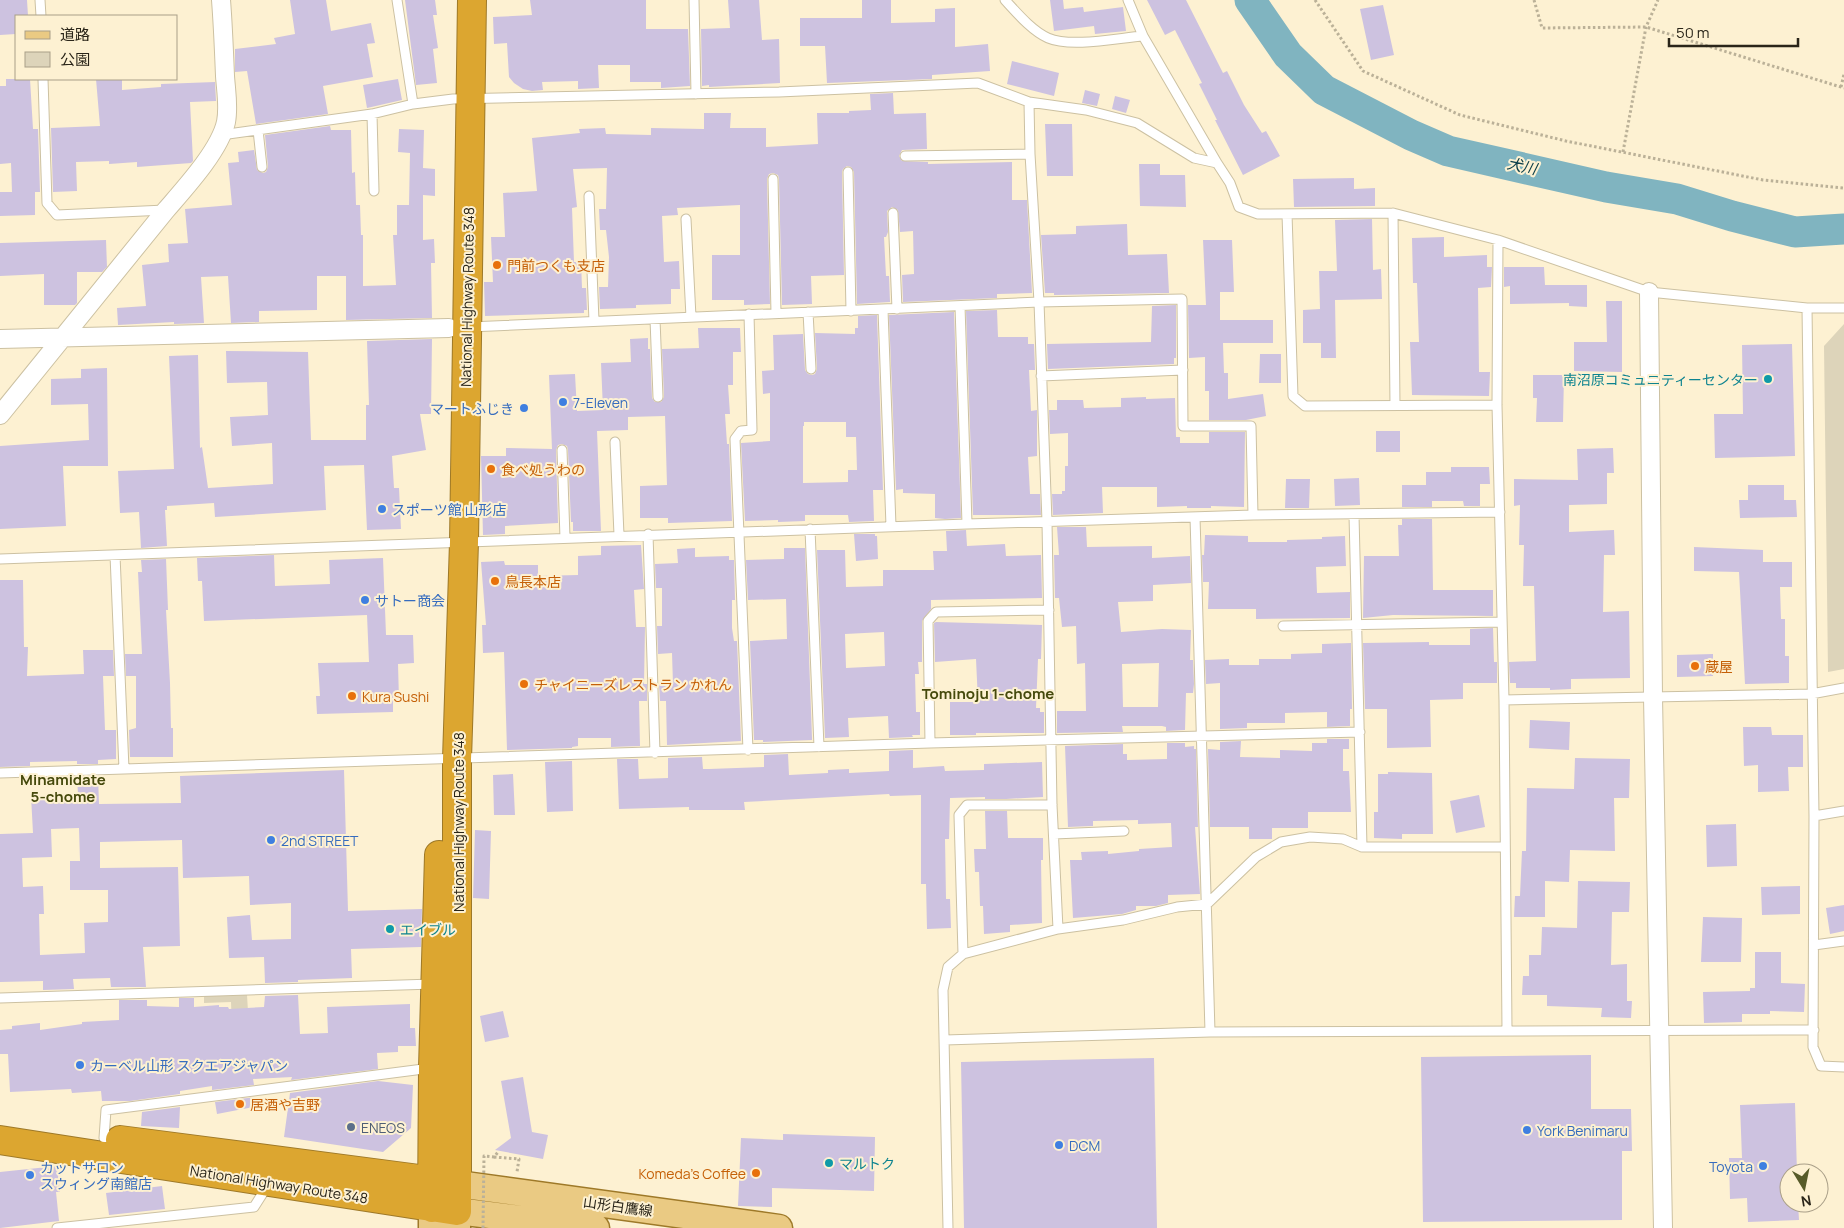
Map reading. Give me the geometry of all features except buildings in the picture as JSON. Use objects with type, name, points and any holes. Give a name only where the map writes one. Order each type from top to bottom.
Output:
[{"type":"highway","name":"National Highway Route 348","points":[[445,1183],[449,759],[455,542],[461,99],[455,0]]},
{"type":"highway","name":"National Highway Route 348","points":[[461,99],[472,0]]},
{"type":"highway","name":"National Highway Route 348","points":[[445,1183],[433,1068],[449,759]]},
{"type":"highway","name":"National Highway Route 348","points":[[0,1124],[445,1183]]},
{"type":"highway","name":"National Highway Route 348","points":[[0,1140],[270,1182],[444,1219]]},
{"type":"highway","points":[[444,1219],[445,1183]]},
{"type":"main road","name":"山形白鷹線","points":[[445,1183],[779,1228]]},
{"type":"main road","name":"山形白鷹線","points":[[444,1219],[596,1228]]},
{"type":"street","points":[[0,416],[189,183],[221,135],[226,122],[227,103],[221,0]]},
{"type":"street","points":[[1649,292],[1652,697],[1663,1228]]},
{"type":"street","points":[[0,339],[458,328]]},
{"type":"lane","points":[[40,0],[41,15]]},
{"type":"lane","points":[[397,0],[413,104]]},
{"type":"lane","points":[[694,0],[696,94]]},
{"type":"lane","points":[[1005,0],[1022,20],[1048,38],[1071,43],[1144,36]]},
{"type":"lane","points":[[1128,0],[1144,36],[1230,183],[1239,207],[1258,214],[1392,212],[1498,240],[1649,292],[1806,308],[1844,308]]},
{"type":"lane","points":[[43,80],[47,203],[57,215],[166,210]]},
{"type":"lane","points":[[221,135],[372,114],[413,104],[461,99],[696,94],[978,83],[1029,102],[1086,110],[1137,123],[1194,158],[1217,163]]},
{"type":"lane","points":[[1029,102],[1030,154],[1040,302],[1047,522],[1052,805],[1058,929]]},
{"type":"lane","points":[[372,114],[374,191]]},
{"type":"lane","points":[[258,130],[262,167]]},
{"type":"lane","points":[[905,156],[1030,154]]},
{"type":"lane","points":[[848,172],[851,311]]},
{"type":"lane","points":[[773,179],[776,313]]},
{"type":"lane","points":[[589,196],[594,321]]},
{"type":"lane","points":[[1392,212],[1395,405]]},
{"type":"lane","points":[[893,213],[897,309]]},
{"type":"lane","points":[[1287,214],[1293,396],[1305,406],[1498,405]]},
{"type":"lane","points":[[686,218],[691,317]]},
{"type":"lane","points":[[1498,240],[1498,405],[1504,700],[1507,1030]]},
{"type":"lane","points":[[458,328],[1040,302],[1182,299],[1183,426],[1250,426],[1254,516]]},
{"type":"lane","points":[[960,306],[967,524]]},
{"type":"lane","points":[[1806,308],[1814,816],[1813,1047],[1821,1066],[1844,1068]]},
{"type":"lane","points":[[884,310],[891,526]]},
{"type":"lane","points":[[808,312],[812,369]]},
{"type":"lane","points":[[748,750],[735,439],[741,430],[752,430],[749,314]]},
{"type":"lane","points":[[655,319],[658,397]]},
{"type":"lane","points":[[1041,376],[1183,370]]},
{"type":"lane","points":[[615,442],[619,535]]},
{"type":"lane","points":[[562,450],[565,538]]},
{"type":"lane","points":[[0,559],[891,526],[1195,517],[1500,512]]},
{"type":"lane","points":[[1354,515],[1362,847]]},
{"type":"lane","points":[[1195,517],[1210,1032]]},
{"type":"lane","points":[[810,529],[819,747]]},
{"type":"lane","points":[[648,534],[655,753]]},
{"type":"lane","points":[[116,555],[124,769]]},
{"type":"lane","points":[[930,743],[928,622],[936,612],[1049,610]]},
{"type":"lane","points":[[1283,626],[1502,622]]},
{"type":"lane","points":[[1504,700],[1811,694],[1844,688]]},
{"type":"lane","points":[[0,773],[930,743],[1360,732]]},
{"type":"lane","points":[[963,954],[958,815],[967,805],[1052,805]]},
{"type":"lane","points":[[1814,816],[1844,811]]},
{"type":"lane","points":[[1054,834],[1124,831]]},
{"type":"lane","points":[[948,1228],[943,990],[948,967],[963,954],[1058,929],[1124,920],[1177,907],[1207,904],[1256,857],[1281,842],[1310,837],[1343,839],[1362,847],[1505,847]]},
{"type":"lane","points":[[1814,945],[1844,941]]},
{"type":"lane","points":[[0,998],[436,984]]},
{"type":"lane","points":[[945,1040],[1210,1032],[1814,1030]]},
{"type":"lane","points":[[104,1138],[106,1110],[433,1068]]},
{"type":"lane","points":[[58,1228],[254,1207],[270,1182]]},
{"type":"path","points":[[1315,0],[1363,71],[1460,115],[1622,152],[1763,180],[1844,188]]},
{"type":"path","points":[[1534,0],[1542,28],[1646,27],[1843,87],[1844,74]]},
{"type":"path","points":[[1622,152],[1646,27],[1658,0]]},
{"type":"path","points":[[494,1157],[498,1152]]},
{"type":"path","points":[[483,1228],[484,1156],[519,1159],[517,1172]]},
{"type":"green space","points":[[1844,324],[1844,669],[1828,672],[1824,346]]},
{"type":"green space","points":[[247,995],[249,1028],[232,1029],[231,1002],[204,1003],[204,996]]},
{"type":"waterway","name":"犬川","points":[[1250,0],[1288,55],[1324,90],[1411,135],[1448,151],[1606,187],[1677,199],[1732,216],[1795,232],[1844,229]]},
{"type":"place","name":"門前つくも支店","points":[[497,265]]},
{"type":"place","name":"南沼原コミュニティーセンター","points":[[1768,379]]},
{"type":"place","name":"7-Eleven","points":[[563,402]]},
{"type":"place","name":"マートふじき","points":[[524,408]]},
{"type":"place","name":"食べ処うわの","points":[[491,469]]},
{"type":"place","name":"スポーツ館 山形店","points":[[382,509]]},
{"type":"place","name":"鳥長本店","points":[[495,581]]},
{"type":"place","name":"サトー商会","points":[[365,600]]},
{"type":"place","name":"蔵屋","points":[[1695,666]]},
{"type":"place","name":"チャイニーズレストラン かれん","points":[[524,684]]},
{"type":"place","name":"Kura Sushi","points":[[352,696]]},
{"type":"place","name":"2nd STREET","points":[[271,840]]},
{"type":"place","name":"エイブル","points":[[390,929]]},
{"type":"place","name":"カーベル山形 スクエアジャパン","points":[[80,1065]]},
{"type":"place","name":"居酒や吉野","points":[[240,1104]]},
{"type":"place","name":"ENEOS","points":[[351,1127]]},
{"type":"place","name":"York Benimaru","points":[[1527,1130]]},
{"type":"place","name":"DCM","points":[[1059,1145]]},
{"type":"place","name":"マルトク","points":[[829,1163]]},
{"type":"place","name":"Toyota","points":[[1763,1166]]},
{"type":"place","name":"Komeda's Coffee","points":[[756,1173]]},
{"type":"place","name":"カットサロン スウィング南館店","points":[[30,1175]]},
{"type":"district","name":"Tominoju 1-chome","points":[[988,693]]},
{"type":"district","name":"Minamidate 5-chome","points":[[63,788]]}]
